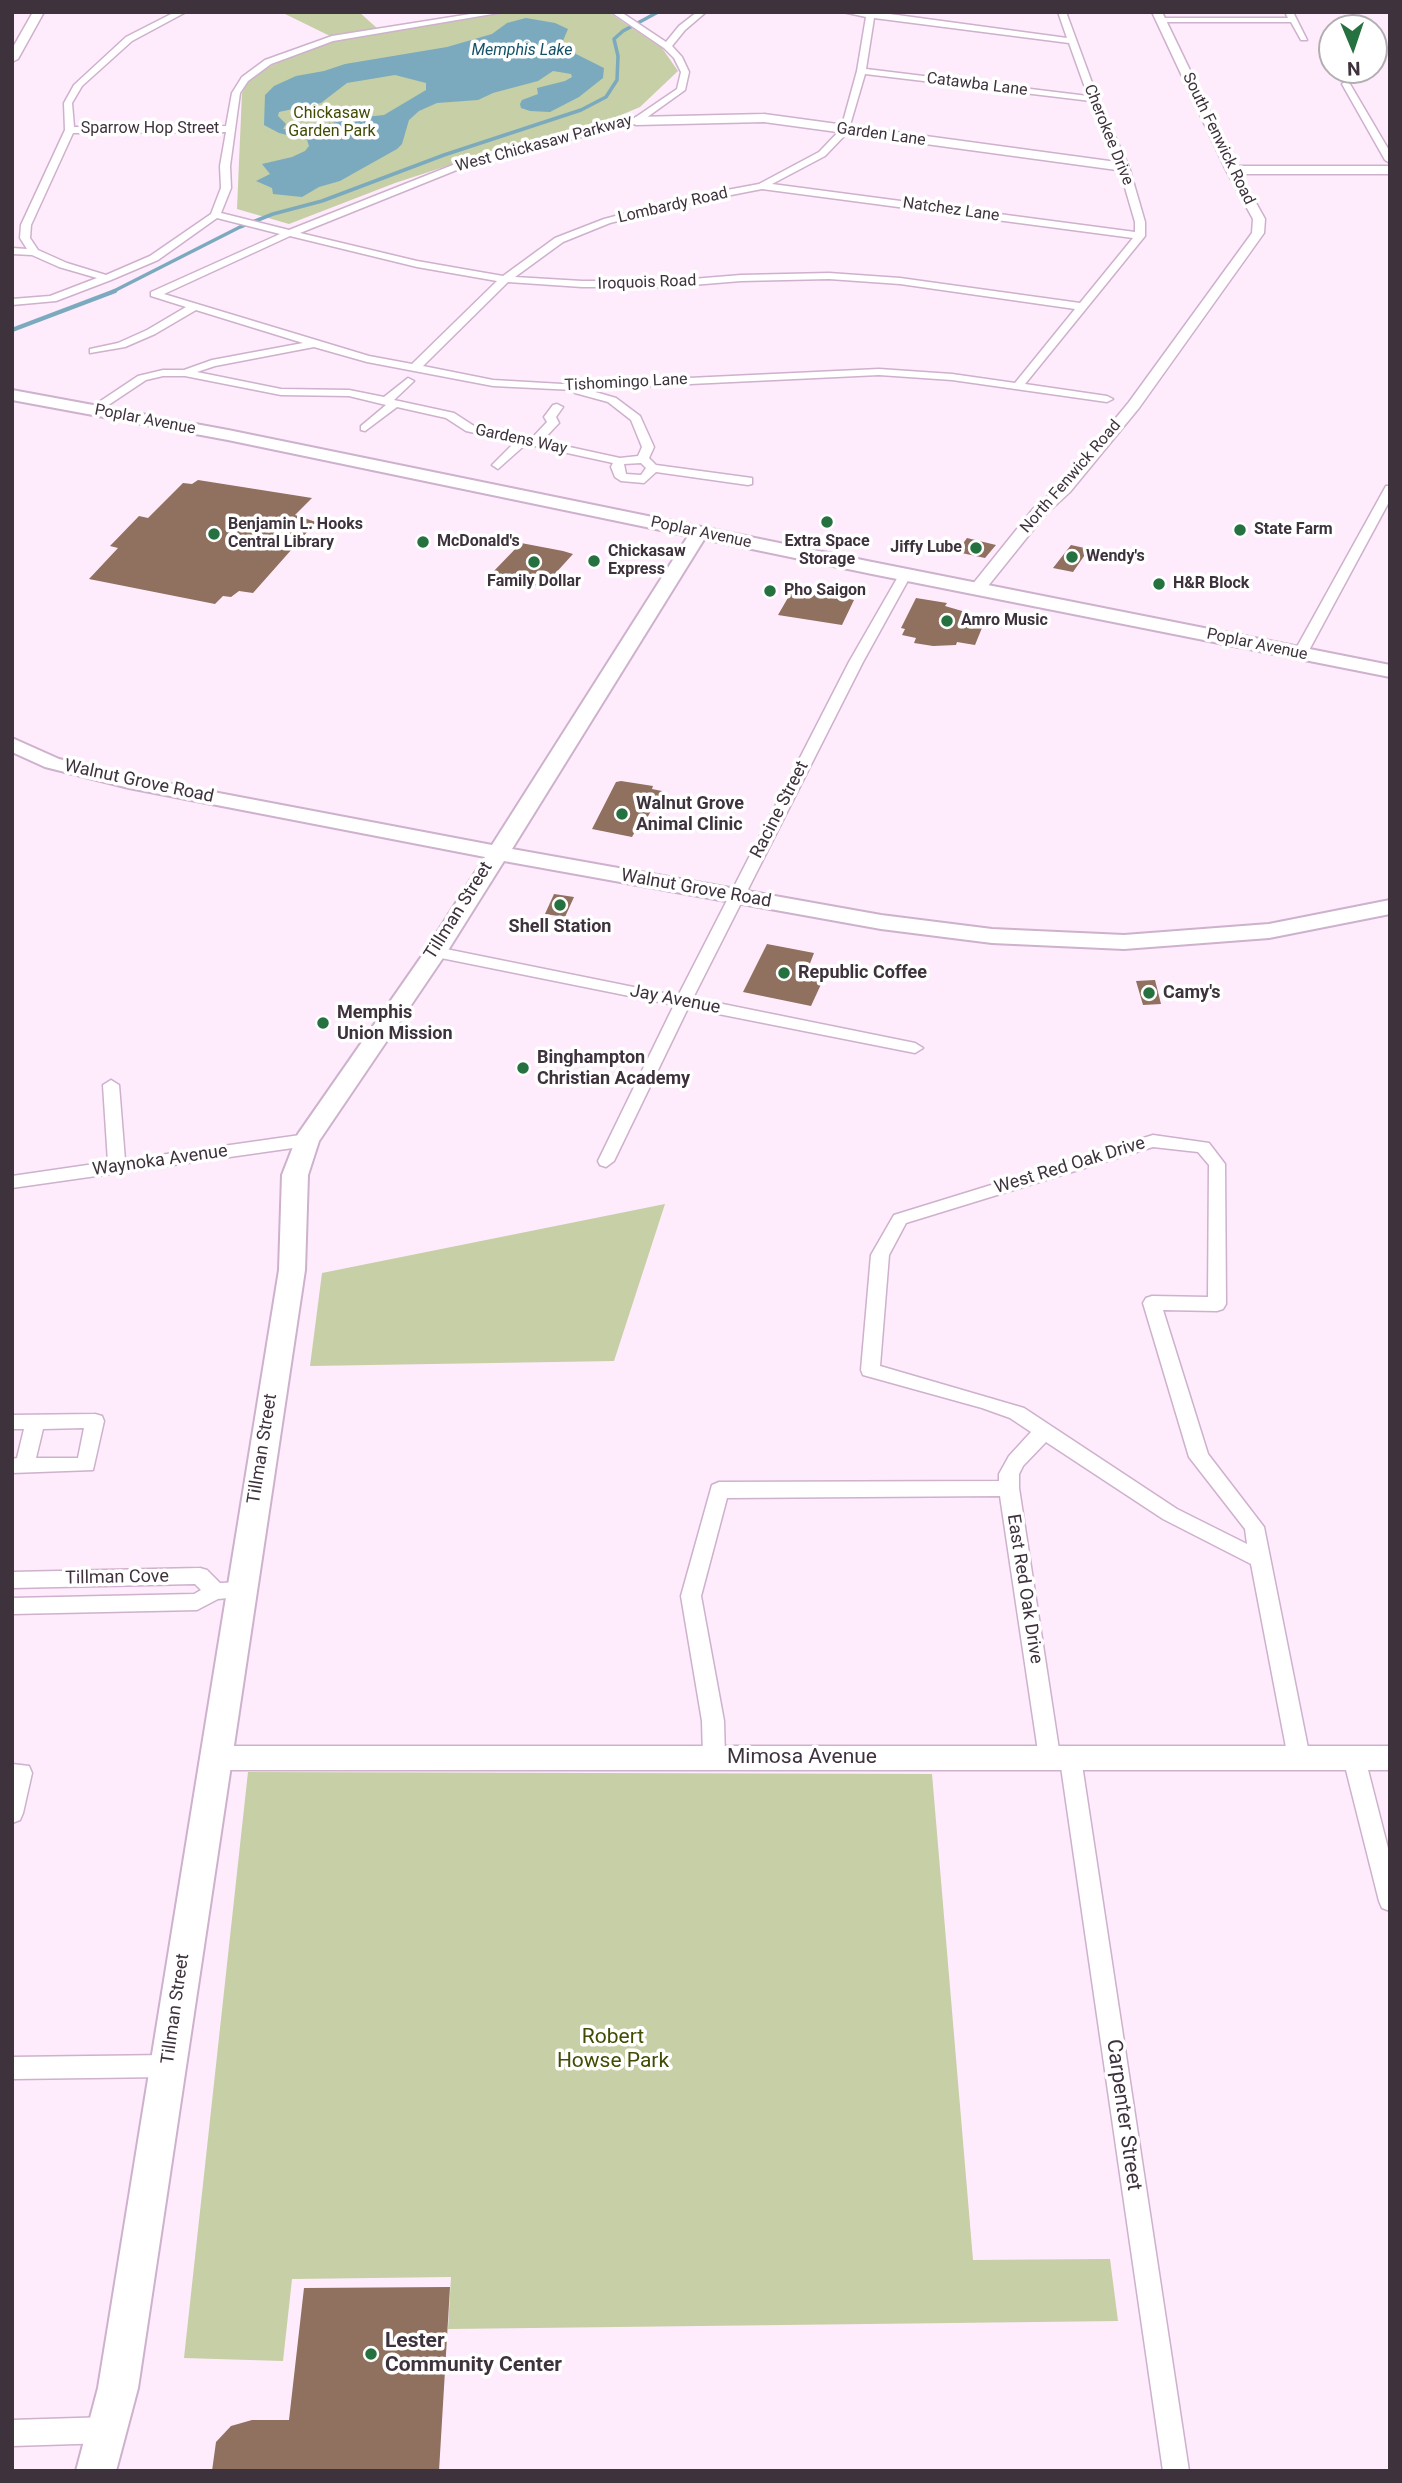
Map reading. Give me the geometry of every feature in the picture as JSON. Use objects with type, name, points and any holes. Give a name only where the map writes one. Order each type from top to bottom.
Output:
[{"type":"main road","name":"Poplar Avenue","points":[[12,395],[1390,671]]},
{"type":"main road","name":"Tillman Street","points":[[96,2471],[118,2388],[168,2066],[214,1758],[228,1591],[292,1270],[295,1175],[307,1140],[436,952],[495,853],[699,533]]},
{"type":"main road","points":[[1300,654],[1390,656]]},
{"type":"main road","points":[[1300,654],[1390,689]]},
{"type":"main road","name":"Walnut Grove Road","points":[[12,744],[52,763],[129,782],[736,897],[881,922],[992,936],[1124,942],[1269,930],[1390,907]]},
{"type":"street","points":[[12,59],[39,12]]},
{"type":"street","points":[[162,12],[178,14]]},
{"type":"street","points":[[12,302],[52,299],[107,278],[162,253],[215,215],[226,188],[229,129],[236,93],[245,79],[268,62],[332,39],[500,12]]},
{"type":"street","points":[[615,12],[667,46],[682,28],[702,12]]},
{"type":"street","points":[[847,12],[1071,41]]},
{"type":"street","name":"Cherokee Drive","points":[[1062,12],[1094,99],[1125,167],[1140,222],[1140,236]]},
{"type":"street","points":[[34,252],[25,238],[26,225],[70,130],[68,103],[78,85],[129,39],[178,14]]},
{"type":"street","name":"Lombardy Road","points":[[414,369],[505,279],[559,240],[607,221],[684,201],[761,186],[822,154],[845,130],[861,71],[870,14]]},
{"type":"street","points":[[1159,16],[1291,16],[1304,38]]},
{"type":"street","name":"South Fenwick Road","points":[[1159,16],[1232,170],[1259,219],[1258,233],[1164,366]]},
{"type":"street","name":"West Chickasaw Parkway","points":[[155,294],[287,234],[471,160],[636,121],[681,90],[685,72],[678,57],[667,46]]},
{"type":"street","name":"Catawba Lane","points":[[861,71],[1094,99]]},
{"type":"street","points":[[1346,84],[1390,160]]},
{"type":"street","name":"Garden Lane","points":[[636,121],[764,118],[1125,167]]},
{"type":"street","name":"Sparrow Hop Street","points":[[70,130],[229,129]]},
{"type":"street","points":[[1232,170],[1390,170]]},
{"type":"street","name":"Natchez Lane","points":[[761,186],[832,193],[1140,236]]},
{"type":"street","name":"Iroquois Road","points":[[215,215],[417,264],[505,279],[582,284],[656,284],[829,275],[900,281],[1084,307]]},
{"type":"street","points":[[1018,386],[1140,236]]},
{"type":"street","points":[[12,251],[34,252],[62,265],[107,278]]},
{"type":"street","name":"Tishomingo Lane","points":[[155,294],[367,359],[493,383],[562,387],[857,372],[938,375],[1107,399]]},
{"type":"street","points":[[94,351],[121,345],[193,307]]},
{"type":"street","points":[[94,410],[142,378],[163,373],[185,373],[212,363],[317,343]]},
{"type":"street","name":"North Fenwick Road","points":[[978,587],[1039,512],[1065,489],[1164,366]]},
{"type":"street","name":"Gardens Way","points":[[185,373],[281,392],[329,391],[450,415],[470,429],[528,442],[620,461],[647,463],[748,481]]},
{"type":"street","points":[[365,428],[408,381]]},
{"type":"street","points":[[562,387],[612,400],[636,418],[648,447],[647,463]]},
{"type":"street","points":[[498,465],[553,423],[550,417],[557,407]]},
{"type":"street","name":"Gardens Way","points":[[620,461],[617,467],[621,477],[644,479],[650,474],[647,463]]},
{"type":"street","points":[[1300,654],[1390,489]]},
{"type":"street","points":[[1373,519],[1390,522]]},
{"type":"street","name":"Racine Street","points":[[606,1161],[736,897],[856,662],[905,575]]},
{"type":"street","name":"Jay Avenue","points":[[436,952],[915,1048]]},
{"type":"street","points":[[111,1085],[117,1167]]},
{"type":"street","name":"Waynoka Avenue","points":[[12,1182],[307,1140]]},
{"type":"street","name":"West Red Oak Drive","points":[[1044,1431],[1017,1413],[986,1402],[870,1370],[880,1255],[900,1219],[1153,1141],[1203,1147],[1217,1164],[1217,1304],[1152,1303],[1199,1457],[1254,1527],[1299,1758]]},
{"type":"street","points":[[12,1422],[95,1421],[86,1465],[19,1466],[36,1422]]},
{"type":"street","points":[[1044,1431],[1170,1514],[1260,1559]]},
{"type":"street","name":"East Red Oak Drive","points":[[1044,1431],[1016,1461],[1009,1474],[1009,1488],[1060,1758]]},
{"type":"street","points":[[714,1758],[713,1721],[691,1596],[719,1490],[1009,1488]]},
{"type":"street","name":"Tillman Cove","points":[[21,1580],[200,1576],[228,1591]]},
{"type":"street","points":[[18,1606],[21,1580]]},
{"type":"street","name":"Tillman Cove","points":[[18,1606],[197,1602],[228,1591]]},
{"type":"street","name":"Mimosa Avenue","points":[[214,1758],[1390,1758]]},
{"type":"street","name":"Carpenter Street","points":[[1060,1758],[1176,2471]]},
{"type":"street","points":[[1354,1758],[1390,1901]]},
{"type":"street","points":[[12,1773],[21,1773],[12,1813]]},
{"type":"street","points":[[12,2068],[168,2066]]},
{"type":"street","points":[[12,2433],[109,2430]]},
{"type":"green space","points":[[281,12],[359,12],[378,29],[332,37]]},
{"type":"green space","name":"Chickasaw Garden Park","points":[[511,12],[608,12],[662,48],[678,71],[640,107],[602,123],[514,144],[395,183],[289,224],[237,209],[242,93],[247,83],[266,68],[311,48],[343,39]]},
{"type":"green space","points":[[665,1204],[614,1361],[310,1366],[322,1273]]},
{"type":"green space","name":"Robert Howse Park","points":[[248,1772],[932,1774],[973,2260],[1110,2259],[1118,2321],[448,2329],[451,2277],[292,2279],[283,2361],[184,2358]]},
{"type":"water","name":"Memphis Lake","points":[[526,18],[555,23],[568,29],[562,43],[574,53],[604,68],[603,78],[579,97],[550,112],[530,111],[521,108],[520,104],[522,100],[538,94],[537,88],[565,81],[572,77],[571,74],[553,71],[538,81],[493,93],[478,100],[437,103],[419,111],[409,120],[402,144],[397,149],[340,181],[319,187],[302,197],[273,194],[272,188],[256,181],[270,174],[262,164],[292,157],[309,146],[307,140],[279,133],[264,125],[265,95],[274,86],[296,76],[345,64],[447,47],[492,34],[507,23]],"holes":[[[395,75],[426,83],[426,90],[384,115],[298,130],[283,129],[286,124],[278,116],[279,112],[321,103],[347,83]]]},
{"type":"building","name":"Benjamin L. Hooks Central Library","points":[[198,480],[312,498],[295,515],[316,522],[253,593],[239,591],[231,597],[223,596],[215,604],[89,579],[118,548],[110,546],[139,516],[148,518],[183,483],[192,484]]},
{"type":"building","name":"Jiffy Lube","points":[[967,538],[996,545],[985,558],[957,552]]},
{"type":"building","name":"Family Dollar","points":[[521,543],[573,554],[543,587],[490,575]]},
{"type":"building","name":"Wendy's","points":[[1071,545],[1089,549],[1073,572],[1053,568]]},
{"type":"building","points":[[793,589],[854,600],[842,625],[778,615]]},
{"type":"building","name":"Amro Music","points":[[916,598],[947,603],[945,606],[986,618],[975,645],[957,642],[956,645],[933,646],[914,643],[916,638],[902,635],[905,629],[901,628]]},
{"type":"building","name":"Walnut Grove Animal Clinic","points":[[616,782],[653,786],[652,789],[662,791],[641,829],[637,828],[632,837],[592,829]]},
{"type":"building","name":"Shell Station","points":[[554,894],[574,897],[565,917],[545,914]]},
{"type":"building","name":"Republic Coffee","points":[[767,944],[814,953],[809,966],[819,968],[814,978],[823,980],[811,1006],[743,992]]},
{"type":"building","name":"Camy's","points":[[1155,980],[1161,1004],[1143,1005],[1136,981]]},
{"type":"building","name":"Lester Community Center","points":[[450,2287],[439,2471],[212,2471],[216,2442],[231,2426],[252,2420],[289,2420],[304,2288]]},
{"type":"waterway","points":[[111,293],[240,227],[273,214],[322,201],[444,155],[581,110],[606,97],[617,80],[618,56],[614,39],[623,31],[658,12]]},
{"type":"waterway","points":[[111,293],[115,291]]},
{"type":"waterway","points":[[12,330],[111,293]]},
{"type":"place","name":"Extra Space Storage","points":[[827,522]]},
{"type":"place","name":"State Farm","points":[[1240,530]]},
{"type":"place","name":"Benjamin L. Hooks Central Library","points":[[214,534]]},
{"type":"place","name":"McDonald's","points":[[423,542]]},
{"type":"place","name":"Jiffy Lube","points":[[976,548]]},
{"type":"place","name":"Wendy's","points":[[1072,557]]},
{"type":"place","name":"Chickasaw Express","points":[[594,561]]},
{"type":"place","name":"Family Dollar","points":[[534,562]]},
{"type":"place","name":"H&R Block","points":[[1159,584]]},
{"type":"place","name":"Pho Saigon","points":[[770,591]]},
{"type":"place","name":"Amro Music","points":[[947,621]]},
{"type":"place","name":"Walnut Grove Animal Clinic","points":[[622,814]]},
{"type":"place","name":"Shell Station","points":[[560,905]]},
{"type":"place","name":"Republic Coffee","points":[[784,973]]},
{"type":"place","name":"Camy's","points":[[1149,993]]},
{"type":"place","name":"Memphis Union Mission","points":[[323,1023]]},
{"type":"place","name":"Binghampton Christian Academy","points":[[523,1068]]},
{"type":"place","name":"Lester Community Center","points":[[371,2354]]}]
